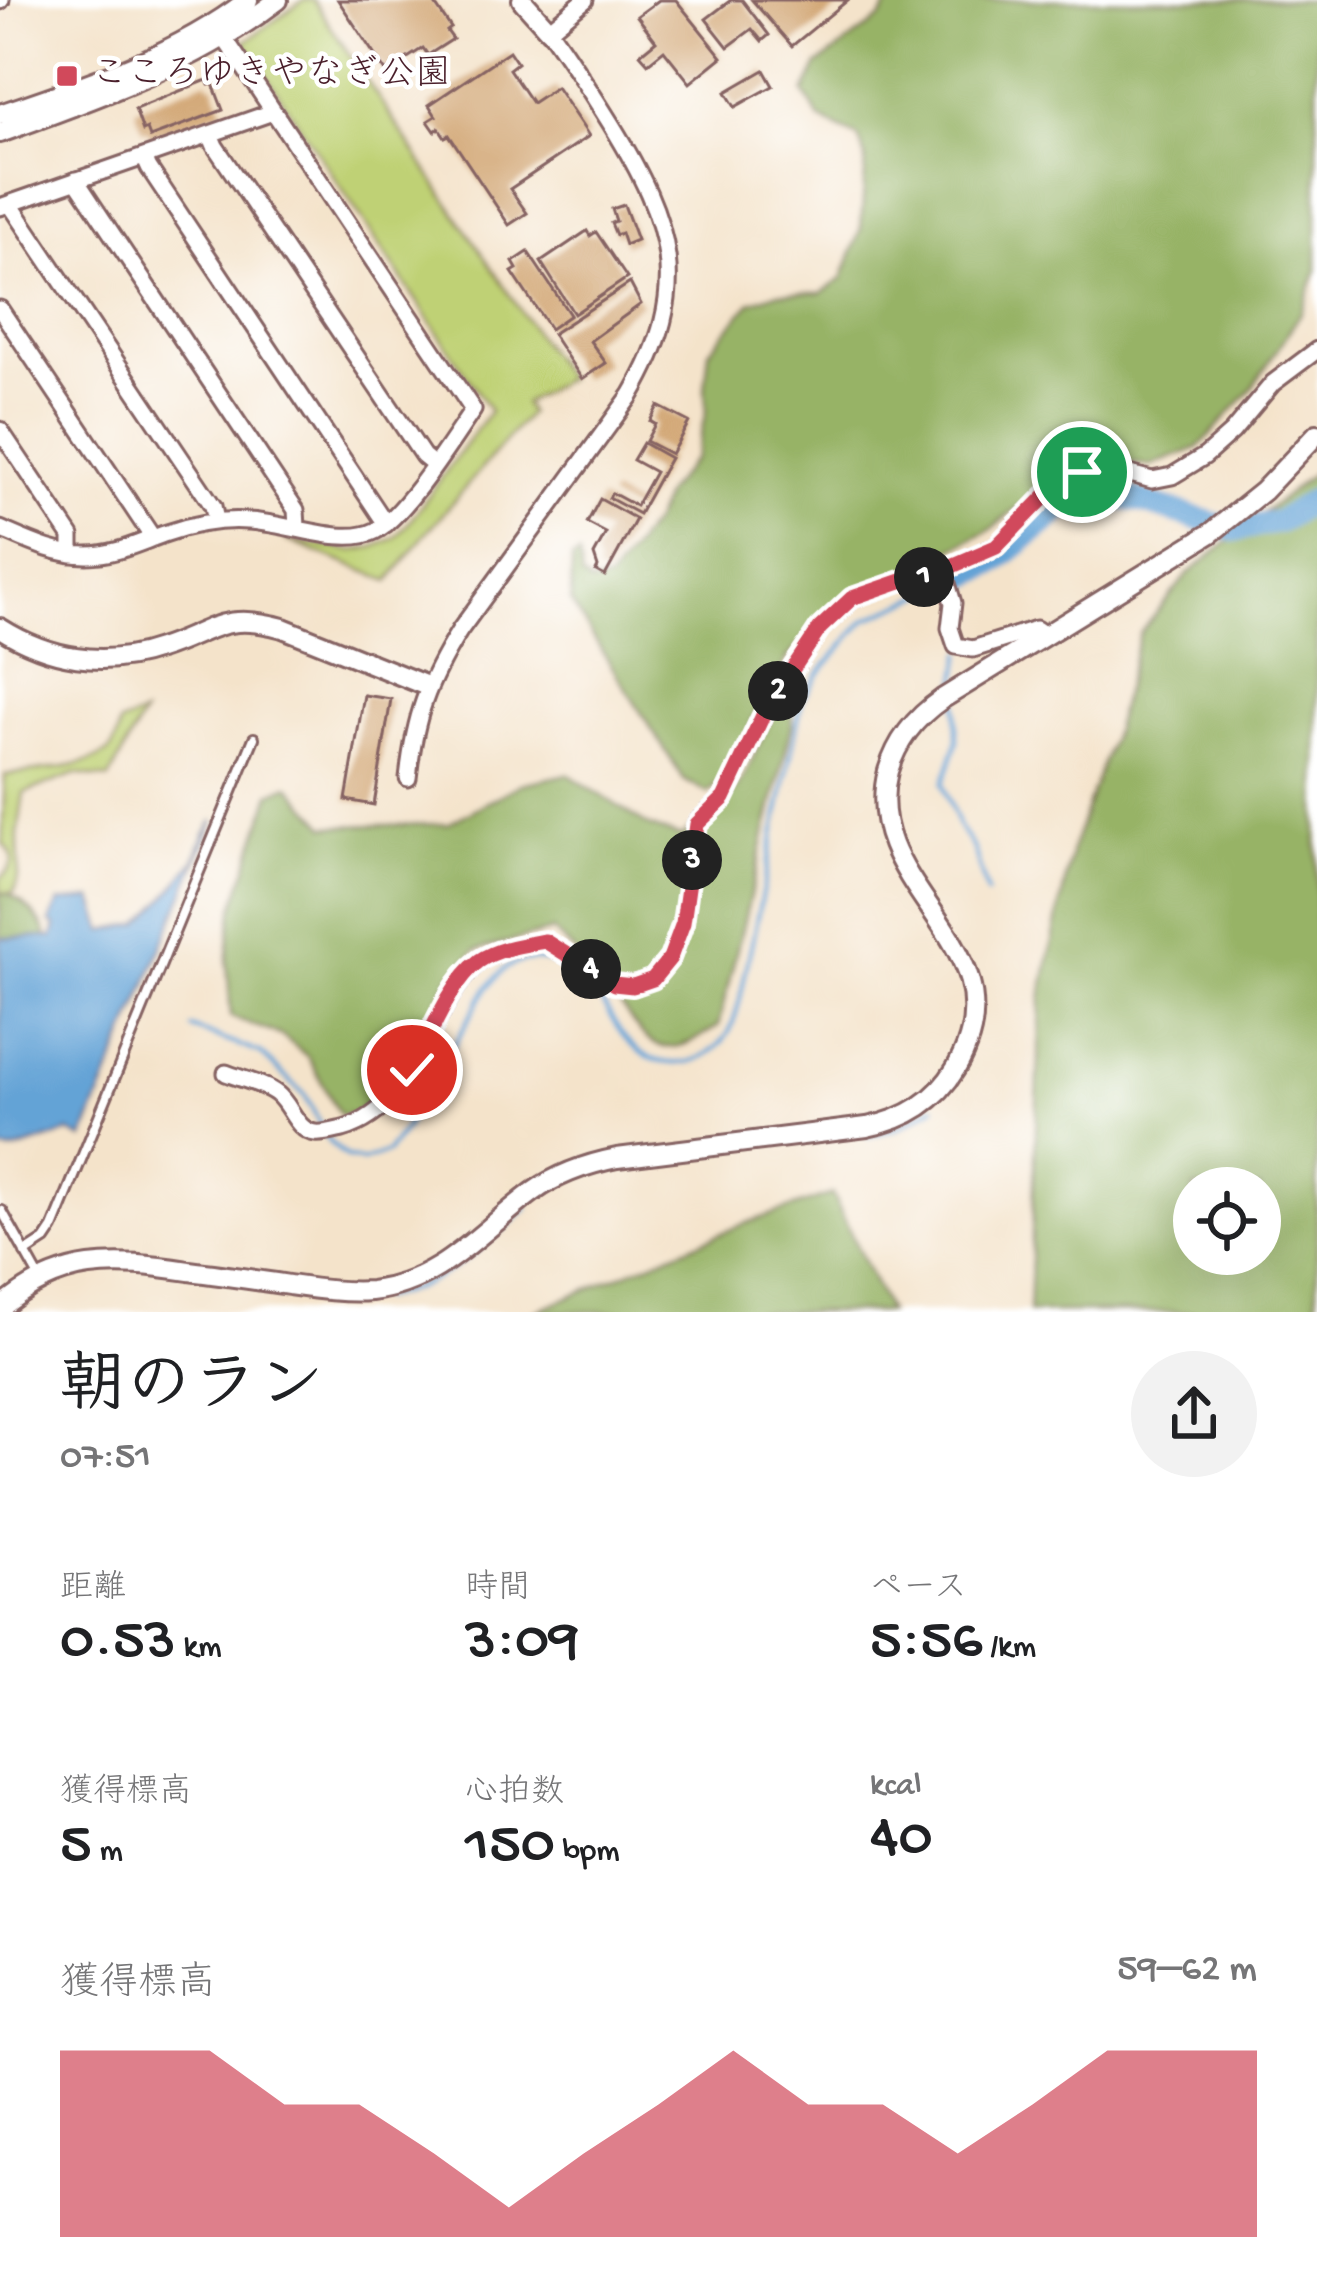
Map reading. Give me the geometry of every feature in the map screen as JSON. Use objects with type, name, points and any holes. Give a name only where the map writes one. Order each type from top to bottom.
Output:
[{"type":"street","points":[[0,114],[134,65],[248,0]]},
{"type":"street","points":[[0,134],[141,80],[278,0]]},
{"type":"street","points":[[408,778],[427,686],[460,630],[631,395],[654,354],[666,314],[668,253],[657,210],[574,64],[522,0]]},
{"type":"street","points":[[549,30],[586,0]]},
{"type":"street","points":[[0,529],[70,554],[109,554],[216,521],[246,520],[364,536],[386,524],[473,410],[223,36]]},
{"type":"street","points":[[216,521],[213,506],[5,206],[273,112]]},
{"type":"street","points":[[210,134],[423,456],[434,465]]},
{"type":"street","points":[[144,157],[386,524]]},
{"type":"street","points":[[76,180],[296,510],[296,527]]},
{"type":"street","points":[[0,309],[153,538]]},
{"type":"street","points":[[226,1073],[277,1093],[304,1130],[323,1133],[362,1124],[385,1102],[412,1070],[455,989],[478,962],[502,950],[545,941],[614,984],[633,986],[653,979],[670,958],[683,923],[697,824],[724,798],[766,709],[820,628],[852,598],[901,581],[946,579],[996,547],[1064,477],[1112,469],[1152,480],[1172,476],[1205,456],[1232,432],[1273,382],[1317,350]]},
{"type":"street","points":[[0,430],[71,536],[70,554]]},
{"type":"street","points":[[0,1309],[41,1280],[75,1268],[116,1262],[340,1292],[381,1289],[420,1278],[444,1265],[533,1192],[587,1165],[867,1127],[895,1120],[921,1106],[959,1063],[972,1021],[972,991],[958,949],[906,873],[885,820],[890,764],[902,739],[942,699],[1238,513],[1317,434]]},
{"type":"street","points":[[946,579],[954,607],[950,631],[961,647],[973,650],[1031,630],[1046,636]]},
{"type":"street","points":[[0,628],[57,655],[116,660],[163,648],[221,624],[261,622],[427,686]]},
{"type":"lane","points":[[25,1252],[45,1240],[53,1228],[254,737]]},
{"type":"lane","points":[[2,1211],[41,1280]]},
{"type":"green space","points":[[304,0],[313,0],[566,379],[524,403],[529,413],[389,581],[284,539],[352,551],[395,538],[490,411],[244,42]]},
{"type":"green space","points":[[891,0],[1317,0],[1317,270],[1301,313],[1250,391],[1198,448],[1150,466],[1111,460],[1060,472],[992,529],[857,591],[816,623],[787,659],[759,704],[742,748],[708,793],[684,780],[571,602],[572,559],[579,556],[582,577],[591,584],[609,580],[653,522],[666,492],[695,458],[706,411],[709,351],[751,302],[776,293],[821,293],[842,279],[861,228],[866,158],[858,137],[820,119],[804,93],[818,65],[881,18]]},
{"type":"green space","points":[[1317,470],[1317,1312],[1029,1312],[1041,998],[1072,849],[1112,736],[1140,633],[1188,574]]},
{"type":"green space","points":[[787,683],[792,686],[792,726],[718,1026],[696,1040],[663,1047],[652,1042],[553,931],[476,950],[451,976],[404,1063],[357,1113],[340,1115],[308,1057],[283,1036],[231,1017],[227,962],[233,910],[271,793],[289,785],[326,826],[448,824],[521,784],[568,774],[649,826],[681,837],[732,795]]},
{"type":"green space","points":[[143,715],[109,779],[76,774],[24,793],[18,879],[13,894],[0,892],[0,878],[12,861],[2,843],[5,775],[101,757],[113,745],[120,724]]},
{"type":"green space","points":[[0,892],[30,909],[48,939],[0,938]]},
{"type":"green space","points":[[832,1194],[888,1312],[533,1312],[741,1225]]},
{"type":"water","points":[[214,820],[83,1139],[69,1132],[14,1151],[0,1150],[0,938],[53,937],[56,926],[50,922],[59,902],[93,899],[104,931],[139,924],[195,860]]},
{"type":"building","points":[[338,0],[432,0],[453,39],[428,55],[423,48],[386,72]]},
{"type":"building","points":[[659,0],[676,0],[722,57],[690,83],[664,50],[648,63],[640,54],[656,41],[637,16]]},
{"type":"building","points":[[731,0],[742,0],[769,35],[762,41],[752,29],[728,47],[706,19]]},
{"type":"building","points":[[752,0],[848,0],[792,46]]},
{"type":"building","points":[[509,51],[517,63],[509,69],[532,103],[556,87],[589,136],[510,189],[527,213],[509,225],[449,135],[445,137],[439,128],[435,131],[428,121],[436,116],[429,105]]},
{"type":"building","points":[[764,70],[773,86],[735,107],[726,92]]},
{"type":"building","points":[[207,80],[223,110],[150,137],[147,129],[143,131],[135,109]]},
{"type":"building","points":[[624,205],[637,240],[625,245],[611,223],[616,221],[612,209]]},
{"type":"building","points":[[587,231],[590,236],[596,232],[627,278],[574,314],[541,262]]},
{"type":"building","points":[[528,252],[570,315],[550,329],[512,272],[517,269],[513,262]]},
{"type":"building","points":[[630,283],[641,304],[590,341],[606,363],[582,379],[552,334]]},
{"type":"building","points":[[658,406],[689,422],[671,454],[646,441]]},
{"type":"building","points":[[643,443],[670,458],[639,514],[609,498],[612,493],[636,506],[655,472],[633,460]]},
{"type":"building","points":[[600,499],[636,519],[605,576],[596,571],[594,555],[606,533],[587,523]]},
{"type":"building","points":[[364,695],[391,699],[374,805],[346,800]]},
{"type":"waterway","points":[[967,576],[997,561],[1063,508],[1101,497],[1137,500],[1234,530],[1278,522],[1317,498]]},
{"type":"waterway","points":[[192,1028],[260,1053],[305,1095],[329,1142],[347,1157],[363,1161],[387,1152],[487,988],[503,970],[518,963],[543,960],[577,975],[626,1039],[651,1058],[678,1063],[706,1055],[728,1034],[735,1017],[802,701],[817,676],[865,620],[967,576],[970,619],[964,642]]},
{"type":"waterway","points":[[957,683],[962,653]]},
{"type":"waterway","points":[[956,701],[957,742],[943,784],[959,827],[974,849],[987,893]]},
{"type":"waterway","points":[[868,1136],[898,1128],[935,1106]]},
{"type":"waterway","points":[[381,1298],[442,1275],[527,1208]]},
{"type":"place","name":"こころゆきやなぎ公園","points":[[67,76]]},
{"type":"route","points":[[412,1070],[455,989],[478,962],[502,950],[545,941],[614,984],[633,986],[653,979],[670,958],[683,923],[697,824],[724,798],[766,709],[820,628],[852,598],[931,575],[996,547],[1064,477],[1082,472]]}]
